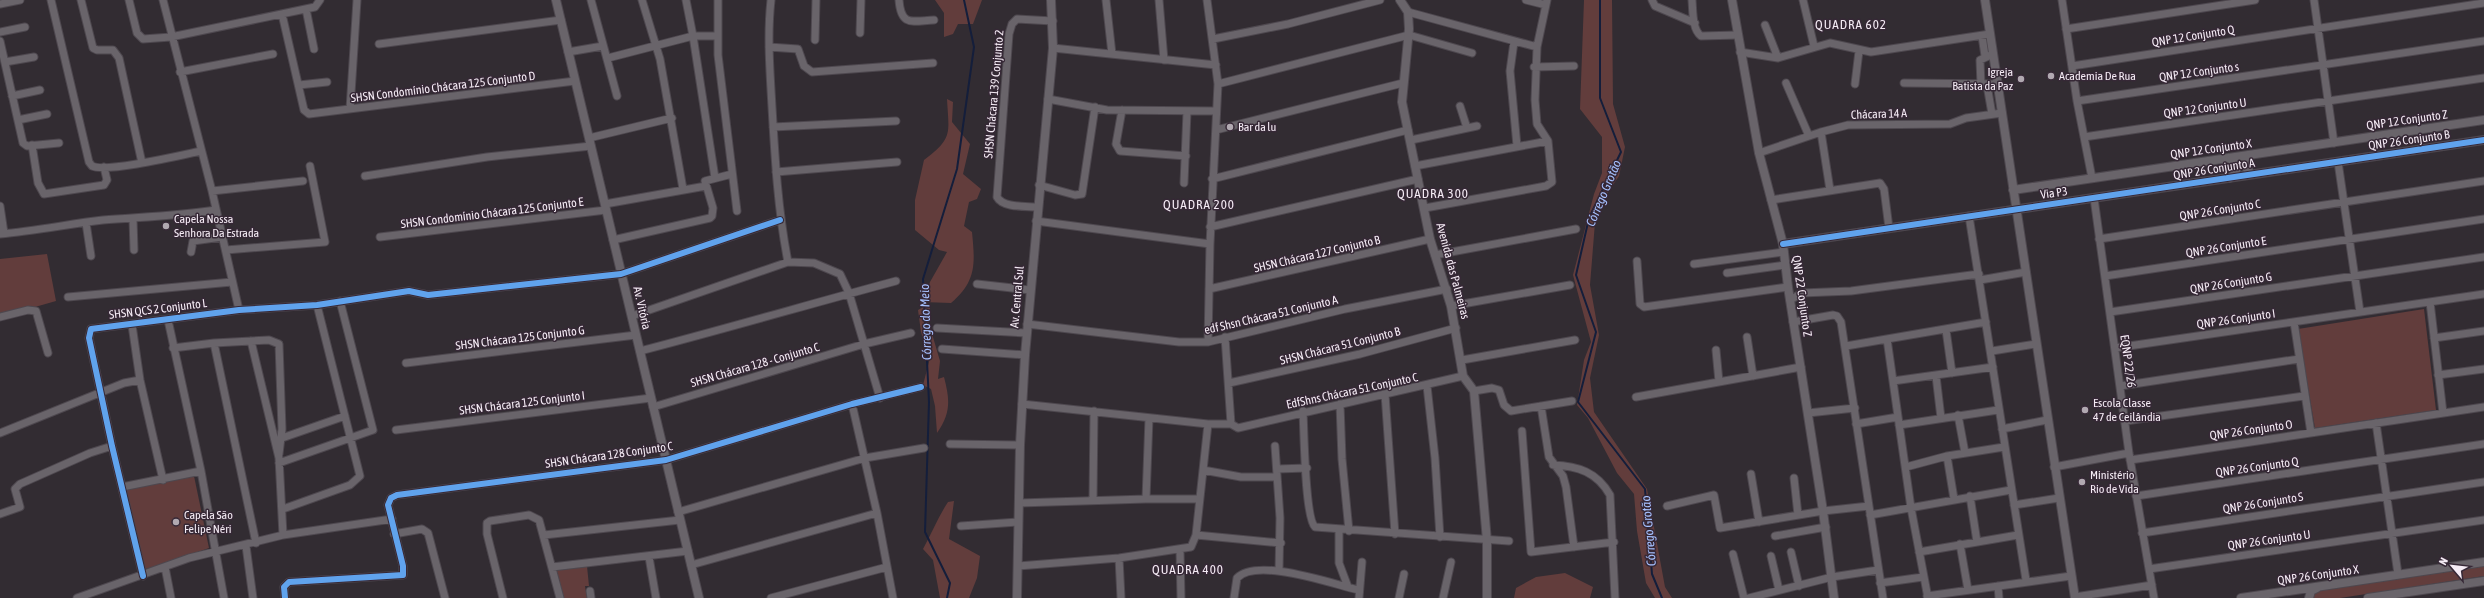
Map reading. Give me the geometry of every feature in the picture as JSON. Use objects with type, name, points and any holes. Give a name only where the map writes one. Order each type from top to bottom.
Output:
[{"type":"street","points":[[0,4],[20,0]]},
{"type":"street","points":[[52,0],[89,162],[95,168],[142,163],[201,151]]},
{"type":"street","points":[[81,0],[93,48],[97,50],[113,50],[119,58],[142,163]]},
{"type":"street","points":[[129,0],[139,37],[143,39],[171,37],[316,7],[320,0]]},
{"type":"street","points":[[163,0],[171,37],[212,191],[239,310]]},
{"type":"street","points":[[350,110],[357,0]]},
{"type":"street","name":"Av. Vitória","points":[[556,0],[699,598]]},
{"type":"street","points":[[591,0],[603,46],[608,58],[617,96]]},
{"type":"street","points":[[642,0],[656,44],[672,118],[683,190]]},
{"type":"street","points":[[686,0],[715,178]]},
{"type":"street","points":[[718,0],[716,36],[737,211]]},
{"type":"street","points":[[771,0],[769,47],[773,127],[780,220],[788,262]]},
{"type":"street","points":[[815,40],[816,0]]},
{"type":"street","points":[[860,33],[861,0]]},
{"type":"street","points":[[899,0],[900,13],[903,18],[911,21],[934,20]]},
{"type":"street","name":"Av. Central Sul","points":[[1017,598],[1020,445],[1026,333],[1039,185],[1054,48],[1051,0]]},
{"type":"street","points":[[1106,0],[1112,54]]},
{"type":"street","points":[[1159,0],[1164,60]]},
{"type":"street","points":[[1207,0],[1218,84],[1210,227],[1208,342]]},
{"type":"street","points":[[1213,39],[1288,24],[1380,0]]},
{"type":"street","points":[[1400,0],[1408,12],[1537,47]]},
{"type":"street","points":[[1425,208],[1546,186],[1552,181],[1547,138],[1537,124],[1534,67],[1546,2],[1526,0]]},
{"type":"street","points":[[1652,0],[1655,6],[1695,23]]},
{"type":"street","points":[[1692,0],[1698,33],[1704,37],[1738,35]]},
{"type":"street","name":"QNP 22 Conjunto Z","points":[[1732,0],[1759,153],[1783,248],[1793,322],[1797,368],[1808,413],[1824,511],[1834,598]]},
{"type":"street","points":[[1803,0],[1809,35],[1814,46]]},
{"type":"street","points":[[1985,0],[1986,35],[1984,56],[1980,61],[1984,85],[1992,114]]},
{"type":"street","points":[[2062,0],[2077,101],[2092,178]]},
{"type":"street","points":[[2066,29],[2255,0]]},
{"type":"street","points":[[2314,0],[2334,143]]},
{"type":"street","name":"QNP 12 Conjunto Q","points":[[2072,66],[2318,27],[2484,3]]},
{"type":"street","points":[[306,9],[314,49]]},
{"type":"street","name":"Avenida das Palmeiras","points":[[1408,12],[1409,35],[1402,102],[1430,238],[1452,306],[1464,376],[1474,391],[1486,541],[1487,598]]},
{"type":"street","points":[[282,14],[299,85],[327,82]]},
{"type":"street","name":"SHSN Chácara 139 Conjunto 2","points":[[1037,206],[1001,203],[997,197],[1010,27],[1017,19],[1053,21]]},
{"type":"street","points":[[379,44],[561,20]]},
{"type":"street","points":[[1765,25],[1778,58]]},
{"type":"street","points":[[0,32],[25,27]]},
{"type":"street","points":[[1218,84],[1409,35],[1472,53]]},
{"type":"street","points":[[1740,52],[1778,58],[1823,43],[1835,44],[1860,51],[1879,52],[1986,35]]},
{"type":"street","points":[[1986,35],[1993,54],[1998,84],[2058,498],[2075,597],[2152,585]]},
{"type":"street","points":[[608,58],[656,44],[693,36],[716,36]]},
{"type":"street","points":[[0,41],[22,138],[29,146],[38,183],[44,194],[104,185],[106,180],[104,167]]},
{"type":"street","name":"QNP 12 Conjunto s","points":[[2077,101],[2484,41]]},
{"type":"street","points":[[1514,42],[1510,71],[1517,146]]},
{"type":"street","points":[[568,52],[603,46]]},
{"type":"street","points":[[769,47],[792,47],[800,51],[804,66],[812,72],[934,63]]},
{"type":"street","points":[[1054,48],[1216,65]]},
{"type":"street","points":[[1855,84],[1860,51]]},
{"type":"street","points":[[180,72],[273,54]]},
{"type":"street","points":[[1984,56],[1993,54]]},
{"type":"street","points":[[5,62],[34,57]]},
{"type":"street","points":[[1534,67],[1574,66]]},
{"type":"street","name":"QNP 12 Conjunto U","points":[[2084,137],[2484,78]]},
{"type":"street","name":"SHSN Condomínio Chácara 125 Conjunto D","points":[[299,85],[304,110],[313,115],[575,81]]},
{"type":"street","points":[[1216,130],[1403,83]]},
{"type":"street","points":[[1786,83],[1809,136]]},
{"type":"street","points":[[1904,83],[1998,84]]},
{"type":"street","points":[[12,96],[40,90]]},
{"type":"street","points":[[1048,99],[1122,110],[1187,112],[1216,111]]},
{"type":"street","points":[[1460,106],[1467,128]]},
{"type":"street","points":[[1039,185],[1075,195],[1082,194],[1095,107]]},
{"type":"street","points":[[1122,110],[1116,144],[1120,152],[1186,156]]},
{"type":"street","points":[[1184,183],[1187,112]]},
{"type":"street","name":"Chácara 14 A","points":[[1759,153],[1821,132],[1856,124],[1950,124],[1966,118],[2002,113]]},
{"type":"street","points":[[18,120],[47,114]]},
{"type":"street","points":[[365,176],[590,142],[672,118]]},
{"type":"street","points":[[773,127],[896,120]]},
{"type":"street","name":"QNP 12 Conjunto Z","points":[[2334,143],[2482,123]]},
{"type":"street","points":[[1411,140],[1477,126]]},
{"type":"street","points":[[1212,179],[1408,130]]},
{"type":"street","points":[[1821,132],[1830,190]]},
{"type":"street","points":[[2482,141],[2484,134]]},
{"type":"street","points":[[1415,166],[1517,146],[1547,138]]},
{"type":"street","name":"QNP 26 Conjunto B","points":[[2338,162],[2482,141]]},
{"type":"street","points":[[29,146],[59,142]]},
{"type":"street","name":"QNP 12 Conjunto X","points":[[2092,178],[2334,143]]},
{"type":"street","points":[[2249,156],[2245,166],[2251,174]]},
{"type":"street","points":[[2229,158],[2235,162],[2237,168],[2236,174],[2230,178]]},
{"type":"street","points":[[776,172],[898,162]]},
{"type":"street","points":[[2338,162],[2360,312]]},
{"type":"street","name":"QNP 26 Conjunto A","points":[[2094,198],[2338,162]]},
{"type":"street","points":[[226,250],[325,242],[310,166]]},
{"type":"street","points":[[613,240],[706,219],[712,216],[713,212],[705,181],[732,174]]},
{"type":"street","name":"Via P3","points":[[2013,190],[2092,178]]},
{"type":"street","points":[[1210,227],[1418,179]]},
{"type":"street","points":[[212,191],[303,180]]},
{"type":"street","name":"QNP 26 Conjunto C","points":[[2099,239],[2484,181]]},
{"type":"street","points":[[1771,200],[1880,183],[1884,189],[1889,228]]},
{"type":"street","name":"SHSN Condomínio Chácara 125 Conjunto E","points":[[380,237],[605,207],[706,186]]},
{"type":"street","name":"Via P3","points":[[1783,248],[1889,228],[2094,198]]},
{"type":"street","name":"EQNP 22/26","points":[[2094,198],[2129,457],[2154,598]]},
{"type":"street","points":[[0,206],[2,233],[216,210]]},
{"type":"street","points":[[1969,216],[1992,351],[1998,410],[2026,580]]},
{"type":"street","points":[[133,219],[134,250]]},
{"type":"street","name":"QNP 26 Conjunto E","points":[[2105,276],[2484,219]]},
{"type":"street","name":"SHSN QCS 2 Conjunto L","points":[[101,392],[89,338],[92,329],[239,310],[317,304],[409,291],[428,295],[621,274],[780,220]]},
{"type":"street","points":[[1036,221],[1210,244]]},
{"type":"street","points":[[86,223],[91,256]]},
{"type":"street","points":[[1435,255],[1576,229]]},
{"type":"street","points":[[191,252],[193,241],[222,237]]},
{"type":"street","name":"SHSN Chácara 127 Conjunto B","points":[[1209,289],[1430,238]]},
{"type":"street","points":[[1694,264],[1783,248]]},
{"type":"street","name":"QNP 26 Conjunto G","points":[[2110,312],[2484,256]]},
{"type":"street","points":[[632,316],[788,262],[798,261],[814,263],[840,274],[849,293],[880,398]]},
{"type":"street","points":[[1637,262],[1640,304],[1644,307],[1788,288],[1802,293],[1851,291],[2026,272]]},
{"type":"street","points":[[1727,273],[1785,265]]},
{"type":"street","points":[[640,351],[766,319],[849,293],[896,281]]},
{"type":"street","points":[[68,297],[232,282]]},
{"type":"street","points":[[977,284],[1030,290]]},
{"type":"street","points":[[1452,306],[1570,285]]},
{"type":"street","name":"edf Shsn Chácara 51 Conjunto A","points":[[1027,324],[1179,342],[1208,342],[1345,309],[1447,289]]},
{"type":"street","points":[[1790,300],[1802,293]]},
{"type":"street","name":"QNP 26 Conjunto I","points":[[2115,348],[2484,294]]},
{"type":"street","points":[[279,461],[351,437],[370,433],[373,426],[340,301]]},
{"type":"street","points":[[2430,302],[2443,413]]},
{"type":"street","points":[[282,509],[350,485],[358,480],[359,472],[351,437],[317,304]]},
{"type":"street","points":[[0,316],[34,310],[38,314],[48,353]]},
{"type":"street","points":[[1793,322],[1833,314],[1837,316],[1841,322],[1846,346],[1856,424],[1883,598]]},
{"type":"street","points":[[168,320],[201,471],[224,598]]},
{"type":"street","points":[[1846,346],[1986,322]]},
{"type":"street","points":[[2294,322],[2310,433]]},
{"type":"street","points":[[132,324],[140,380],[163,480]]},
{"type":"street","points":[[937,328],[1026,333]]},
{"type":"street","name":"SHSN Chácara 51 Conjunto B","points":[[1229,383],[1360,354],[1456,328]]},
{"type":"street","points":[[1946,330],[1952,373]]},
{"type":"street","points":[[2434,338],[2484,331]]},
{"type":"street","name":"SHSN Chácara 128 - Conjunto C","points":[[653,407],[864,344],[911,333]]},
{"type":"street","name":"SHSN Chácara 125 Conjunto G","points":[[406,363],[636,335]]},
{"type":"street","points":[[1022,404],[1208,424],[1231,424],[1225,337]]},
{"type":"street","points":[[1747,337],[1753,376]]},
{"type":"street","points":[[1887,339],[1911,508],[1927,597],[2026,580],[2071,576]]},
{"type":"street","points":[[173,348],[214,343],[274,340],[279,344],[282,438],[279,461]]},
{"type":"street","points":[[1462,360],[1575,340]]},
{"type":"street","points":[[251,341],[279,461],[283,535]]},
{"type":"street","points":[[214,343],[256,543]]},
{"type":"street","points":[[1992,351],[2036,344]]},
{"type":"street","points":[[942,349],[1025,355]]},
{"type":"street","points":[[1716,350],[1719,382]]},
{"type":"street","points":[[2120,386],[2299,359]]},
{"type":"street","points":[[1893,381],[1993,367]]},
{"type":"street","points":[[1636,397],[1797,368]]},
{"type":"street","points":[[2438,375],[2484,369]]},
{"type":"street","name":"EdfShns Chácara 51 Conjunto C","points":[[1231,424],[1238,428],[1245,428],[1303,412],[1427,386],[1464,376]]},
{"type":"street","points":[[1936,376],[1941,418]]},
{"type":"street","points":[[0,433],[124,383],[140,380]]},
{"type":"street","points":[[1427,386],[1435,458],[1440,538]]},
{"type":"street","name":"SHSN Chácara 128 Conjunto C","points":[[392,519],[388,505],[391,498],[397,495],[666,460],[852,404],[921,387]]},
{"type":"street","points":[[1474,391],[1492,388],[1499,390],[1505,407],[1512,410],[1572,401]]},
{"type":"street","points":[[101,392],[112,446],[143,576]]},
{"type":"street","points":[[1385,394],[1388,456],[1395,534]]},
{"type":"street","points":[[2125,421],[2304,396]]},
{"type":"street","name":"SHSN Chácara 125 Conjunto I","points":[[396,430],[651,398]]},
{"type":"street","points":[[852,404],[877,513],[893,598]]},
{"type":"street","points":[[1340,404],[1342,459],[1349,531]]},
{"type":"street","points":[[1541,406],[1548,457],[1563,476],[1566,487],[1574,547]]},
{"type":"street","name":"QNP 26 Conjunto O","points":[[2054,468],[2310,433],[2484,407]]},
{"type":"street","points":[[1808,413],[1855,408]]},
{"type":"street","points":[[1856,424],[1941,418],[1998,410]]},
{"type":"street","points":[[1093,500],[1094,412]]},
{"type":"street","points":[[1303,412],[1311,522],[1319,529],[1486,541],[1509,541]]},
{"type":"street","points":[[1958,415],[1965,453]]},
{"type":"street","points":[[282,438],[345,416]]},
{"type":"street","points":[[1146,498],[1149,418]]},
{"type":"street","points":[[2002,429],[2047,420]]},
{"type":"street","points":[[2376,423],[2398,574]]},
{"type":"street","points":[[1018,566],[1119,558],[1180,550],[1191,546],[1196,535],[1208,424]]},
{"type":"street","points":[[1522,431],[1531,552],[1614,542]]},
{"type":"street","points":[[950,444],[1020,445]]},
{"type":"street","name":"QNP 26 Conjunto Q","points":[[2136,496],[2484,444]]},
{"type":"street","points":[[0,514],[20,507],[15,489],[20,484],[90,453],[112,446]]},
{"type":"street","points":[[1275,446],[1280,518],[1280,571]]},
{"type":"street","points":[[1906,467],[1947,456],[2004,447]]},
{"type":"street","points":[[544,535],[679,516],[865,458],[924,448]]},
{"type":"street","points":[[1947,456],[1954,499]]},
{"type":"street","points":[[1553,465],[1575,466],[1584,470],[1608,492],[1612,508],[1615,598]]},
{"type":"street","points":[[1203,470],[1241,477],[1306,468]]},
{"type":"street","points":[[122,487],[163,480],[201,471]]},
{"type":"street","points":[[1751,474],[1759,522]]},
{"type":"street","points":[[1794,478],[1798,515]]},
{"type":"street","name":"QNP 26 Conjunto S","points":[[2142,533],[2484,482]]},
{"type":"street","points":[[1870,515],[1970,496],[2011,490]]},
{"type":"street","points":[[1667,506],[1714,495],[1720,528],[1824,511],[1869,506]]},
{"type":"street","points":[[1970,496],[1977,542]]},
{"type":"street","points":[[1019,503],[1146,498],[1199,499]]},
{"type":"street","points":[[2014,505],[2058,498]]},
{"type":"street","points":[[691,565],[877,513]]},
{"type":"street","points":[[503,598],[487,534],[487,523],[490,521],[529,515],[539,520],[560,598]]},
{"type":"street","points":[[77,598],[165,567],[283,535],[392,519],[394,534],[404,572],[397,576],[288,582],[284,587],[284,595]]},
{"type":"street","name":"QNP 26 Conjunto U","points":[[2149,569],[2484,520]]},
{"type":"street","points":[[961,526],[1018,522]]},
{"type":"street","points":[[1774,536],[1826,527]]},
{"type":"street","points":[[394,534],[422,529],[430,537],[445,598]]},
{"type":"street","points":[[1339,530],[1339,563],[1348,587]]},
{"type":"street","points":[[1196,535],[1281,543]]},
{"type":"street","points":[[1919,552],[2018,535]]},
{"type":"street","points":[[1960,544],[1968,590]]},
{"type":"street","points":[[246,546],[253,598]]},
{"type":"street","points":[[1180,550],[1180,598]]},
{"type":"street","points":[[552,567],[649,557],[688,551]]},
{"type":"street","points":[[1792,552],[1799,586]]},
{"type":"street","points":[[1733,554],[1744,598]]},
{"type":"street","points":[[1771,556],[1779,590]]},
{"type":"street","points":[[649,557],[656,598]]},
{"type":"street","points":[[1119,558],[1120,598]]},
{"type":"street","points":[[1359,598],[1362,562]]},
{"type":"street","points":[[1443,598],[1451,562]]},
{"type":"street","name":"QNP 26 Conjunto X","points":[[2241,598],[2484,562]]},
{"type":"street","points":[[772,598],[887,566]]},
{"type":"street","points":[[165,567],[171,598]]},
{"type":"street","points":[[1234,598],[1235,582],[1240,574],[1252,570],[1280,571],[1359,590]]},
{"type":"street","points":[[1749,598],[1832,577],[1878,570]]},
{"type":"street","points":[[1399,598],[1404,574]]},
{"type":"street","points":[[1880,583],[1923,577]]},
{"type":"street","points":[[2368,598],[2400,596],[2484,581]]},
{"type":"street","points":[[1998,586],[1999,598]]},
{"type":"street","points":[[2309,598],[2311,591],[2318,587]]},
{"type":"street","points":[[2292,590],[2299,598]]},
{"type":"shaded area","points":[[935,0],[982,0],[973,24],[958,24],[953,34],[944,37],[944,13]]},
{"type":"shaded area","points":[[1584,0],[1612,0],[1613,104],[1625,147],[1619,176],[1596,210],[1590,285],[1599,335],[1590,378],[1594,412],[1647,489],[1665,587],[1672,598],[1655,598],[1646,583],[1637,531],[1634,494],[1617,473],[1588,418],[1577,405],[1584,360],[1591,342],[1573,275],[1594,194],[1602,173],[1602,137],[1580,109]]},
{"type":"shaded area","points":[[947,99],[953,102],[952,122],[970,144],[963,174],[981,189],[977,199],[969,202],[964,226],[972,232],[974,262],[970,279],[966,287],[951,303],[923,302],[930,282],[947,252],[939,250],[915,230],[915,200],[924,160],[940,146],[945,140],[947,134]]},
{"type":"shaded area","points":[[47,254],[56,301],[0,317],[0,259]]},
{"type":"shaded area","points":[[927,305],[930,308],[928,320],[940,361],[938,379],[944,377],[948,400],[945,419],[937,433],[935,406],[931,389],[923,385],[930,358],[921,332],[918,310]]},
{"type":"shaded area","points":[[2424,309],[2436,410],[2315,428],[2298,329]]},
{"type":"shaded area","points":[[194,476],[209,548],[154,568],[143,569],[125,494],[126,490]]},
{"type":"shaded area","points":[[954,501],[949,539],[980,556],[977,578],[969,598],[940,598],[933,560],[923,549],[948,502]]},
{"type":"shaded area","points":[[2484,565],[2484,576],[2340,598],[2313,598],[2315,591]]},
{"type":"shaded area","points":[[587,566],[589,586],[585,586],[587,598],[562,598],[555,574],[558,570]]},
{"type":"shaded area","points":[[1565,573],[1593,587],[1590,598],[1514,598],[1516,588],[1536,577]]},
{"type":"waterway","name":"Córrego do Meio","points":[[947,598],[950,583],[925,532],[929,402],[923,279],[957,169],[974,47],[964,0]]},
{"type":"waterway","name":"Córrego Grotão","points":[[1600,0],[1600,98],[1621,152],[1589,218],[1576,275],[1596,332],[1578,402],[1645,489],[1652,574],[1662,598]]},
{"type":"cycle path","points":[[1783,244],[2484,140]]},
{"type":"cycle path","points":[[143,576],[112,446],[89,338],[91,329],[239,310],[317,305],[409,291],[428,295],[621,274],[780,220]]},
{"type":"cycle path","points":[[285,598],[284,587],[289,582],[403,575],[403,566],[388,505],[391,498],[397,495],[666,460],[852,404],[921,387]]},
{"type":"place","name":"Academia De Rua","points":[[2051,76]]},
{"type":"place","name":"Igreja Batista da Paz","points":[[2021,79]]},
{"type":"place","name":"Bar da lu","points":[[1230,127]]},
{"type":"place","name":"Capela Nossa Senhora Da Estrada","points":[[166,226]]},
{"type":"place","name":"Escola Classe 47 de Ceilândia","points":[[2085,410]]},
{"type":"place","name":"Ministério Rio de Vida","points":[[2082,482]]},
{"type":"place","name":"Capela São Felipe Néri","points":[[176,522]]},
{"type":"district","name":"QUADRA 602","points":[[1851,24]]},
{"type":"district","name":"QUADRA 300","points":[[1433,193]]},
{"type":"district","name":"QUADRA 200","points":[[1199,204]]},
{"type":"district","name":"QUADRA 400","points":[[1188,569]]}]
